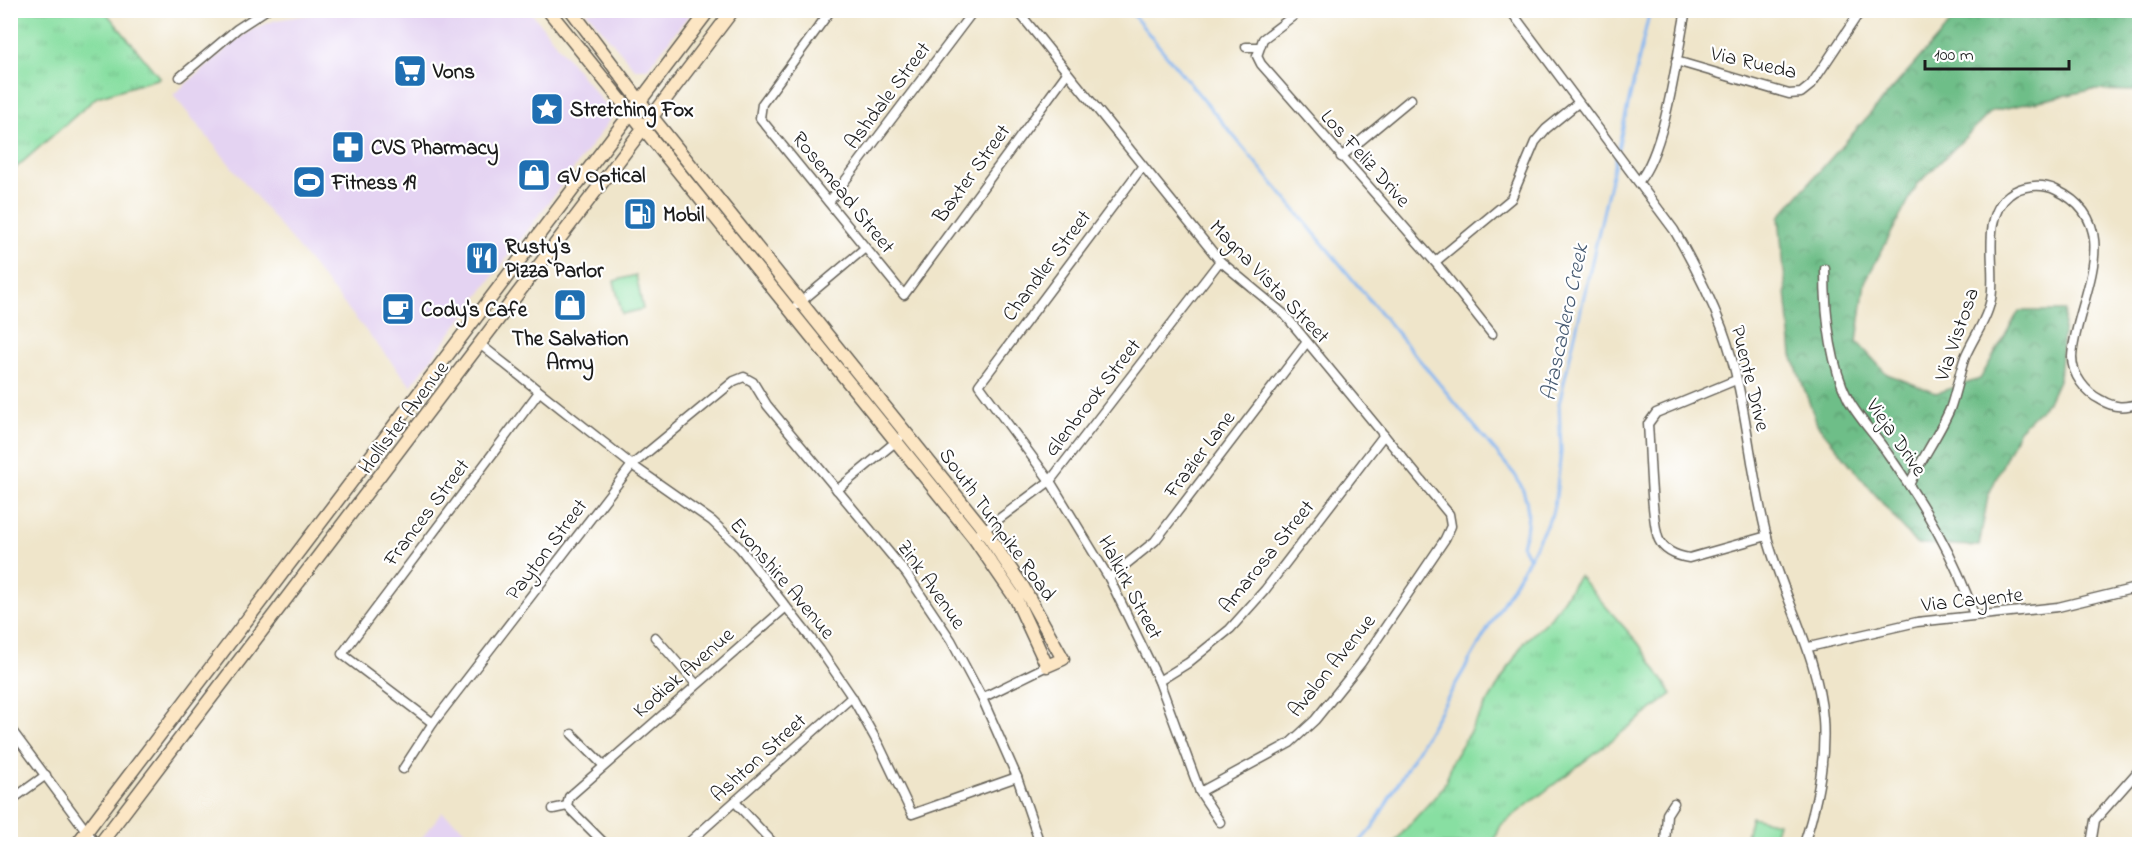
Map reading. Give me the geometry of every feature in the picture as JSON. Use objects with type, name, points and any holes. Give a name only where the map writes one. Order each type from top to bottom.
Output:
[{"type":"main road","name":"South Turnpike Road","points":[[548,10],[643,129],[796,306]]},
{"type":"main road","name":"South Turnpike Road","points":[[572,10],[796,306],[1023,587],[1063,659],[1047,666]]},
{"type":"main road","name":"Hollister Avenue","points":[[77,844],[709,10]]},
{"type":"main road","name":"Hollister Avenue","points":[[98,844],[481,345],[733,10]]},
{"type":"street","points":[[180,78],[237,29],[266,10]]},
{"type":"street","name":"Rosemead Street","points":[[831,10],[762,104],[760,118],[904,295]]},
{"type":"street","name":"Ashdale Street","points":[[829,202],[974,10]]},
{"type":"street","name":"Magna Vista Street","points":[[1017,10],[1220,261],[1285,315],[1439,501],[1449,514],[1451,521]]},
{"type":"street","points":[[1246,46],[1258,47],[1263,39],[1301,10]]},
{"type":"street","name":"Puente Drive","points":[[1510,10],[1639,181],[1691,259],[1722,328],[1736,380],[1767,536],[1777,570],[1809,647],[1820,690],[1823,722],[1822,764],[1816,808],[1804,844]]},
{"type":"street","points":[[1639,181],[1649,170],[1658,146],[1686,10]]},
{"type":"street","name":"Via Rueda","points":[[1676,61],[1789,94],[1801,93],[1811,85],[1858,14],[1866,10]]},
{"type":"street","name":"Los Feliz Drive","points":[[1258,47],[1257,56],[1261,64],[1435,262],[1492,334]]},
{"type":"street","name":"Baxter Street","points":[[904,295],[1067,73]]},
{"type":"street","points":[[1341,157],[1411,99]]},
{"type":"street","points":[[1435,262],[1511,198],[1535,142],[1546,129],[1578,103]]},
{"type":"street","name":"Chandler Street","points":[[979,385],[1142,167]]},
{"type":"street","name":"Via Vistosa","points":[[1909,485],[1949,410],[1965,357],[1988,310],[1991,297],[1994,225],[1997,210],[2004,198],[2015,190],[2039,186],[2052,188],[2078,203],[2085,213],[2093,233],[2091,282],[2072,358],[2075,373],[2083,386],[2096,398],[2111,406],[2126,408],[2139,403]]},
{"type":"street","points":[[796,306],[865,248]]},
{"type":"street","name":"Glenbrook Street","points":[[979,534],[1050,481],[1220,261]]},
{"type":"street","name":"Vieja Drive","points":[[1825,269],[1825,300],[1841,382],[1858,414],[1909,485],[1956,568],[1974,615]]},
{"type":"street","name":"Frazier Lane","points":[[1109,578],[1155,541],[1307,342]]},
{"type":"street","name":"Evonshire Avenue","points":[[481,345],[632,465],[712,521],[740,548],[852,697],[880,747],[911,819],[1017,777]]},
{"type":"street","name":"Payton Street","points":[[403,770],[433,723],[632,465],[734,381],[744,377]]},
{"type":"street","name":"Zink Avenue","points":[[744,377],[753,382],[767,405],[906,573],[928,605],[982,698],[1017,777],[1040,844]]},
{"type":"street","points":[[1736,380],[1656,413],[1650,419],[1648,424],[1656,531],[1667,550],[1689,558],[1767,536]]},
{"type":"street","name":"Halkirk Street","points":[[979,385],[1050,481],[1109,578],[1159,681],[1200,792],[1220,822]]},
{"type":"street","name":"Frances Street","points":[[433,723],[342,654],[539,392]]},
{"type":"street","name":"Amarosa Street","points":[[1159,681],[1188,663],[1230,629],[1258,598],[1384,435]]},
{"type":"street","points":[[837,490],[902,437]]},
{"type":"street","name":"Avalon Avenue","points":[[1200,792],[1290,743],[1315,720],[1362,663],[1445,539],[1451,521]]},
{"type":"street","name":"Via Cayente","points":[[1809,647],[1917,622],[2058,607],[2139,587]]},
{"type":"street","name":"Kodiak Avenue","points":[[567,804],[576,789],[786,607]]},
{"type":"street","points":[[655,637],[696,684]]},
{"type":"street","points":[[982,698],[1047,666]]},
{"type":"street","name":"Ashton Street","points":[[687,844],[852,697]]},
{"type":"street","points":[[10,728],[98,844]]},
{"type":"street","points":[[572,734],[603,765]]},
{"type":"street","points":[[2091,844],[2095,820],[2139,769]]},
{"type":"street","points":[[10,801],[46,775]]},
{"type":"street","points":[[735,802],[774,844]]},
{"type":"street","points":[[1665,844],[1668,814],[1674,803]]},
{"type":"street","points":[[554,808],[567,804],[605,844]]},
{"type":"shaded area","points":[[341,10],[530,11],[610,111],[610,119],[605,127],[411,386],[173,95],[238,39],[255,28],[276,20]]},
{"type":"shaded area","points":[[586,11],[692,11],[647,69],[635,69]]},
{"type":"shaded area","points":[[442,812],[483,844],[417,844]]},
{"type":"green space","points":[[11,10],[105,11],[160,78],[97,97],[11,172]]},
{"type":"green space","points":[[1961,11],[2139,11],[2139,91],[2091,90],[1992,111],[1917,185],[1865,282],[1857,342],[1887,374],[1936,393],[1980,379],[2019,311],[2065,311],[2059,378],[2048,402],[2019,430],[1988,496],[1979,546],[1916,544],[1817,424],[1792,355],[1779,217]]},
{"type":"green space","points":[[636,275],[643,309],[622,314],[614,281]]},
{"type":"green space","points":[[1579,576],[1639,644],[1672,694],[1501,825],[1493,844],[1393,844],[1441,790],[1452,761],[1524,642],[1551,617]]},
{"type":"green space","points":[[1751,817],[1778,823],[1772,844],[1744,844]]},
{"type":"waterway","points":[[1129,10],[1515,475],[1524,492],[1528,509],[1527,526],[1522,545],[1529,558]]},
{"type":"waterway","name":"Atascadero Creek","points":[[1358,844],[1372,828],[1529,558],[1552,514],[1561,451],[1559,404],[1650,10]]},
{"type":"place","name":"Vons","points":[[410,71]]},
{"type":"place","name":"Stretching Fox","points":[[547,109]]},
{"type":"place","name":"CVS Pharmacy","points":[[348,147]]},
{"type":"place","name":"GV Optical","points":[[534,175]]},
{"type":"place","name":"Fitness 19","points":[[309,182]]},
{"type":"place","name":"Mobil","points":[[640,214]]},
{"type":"place","name":"Rusty's Pizza Parlor","points":[[482,258]]},
{"type":"place","name":"The Salvation Army","points":[[570,305]]},
{"type":"place","name":"Cody's Cafe","points":[[398,309]]}]
